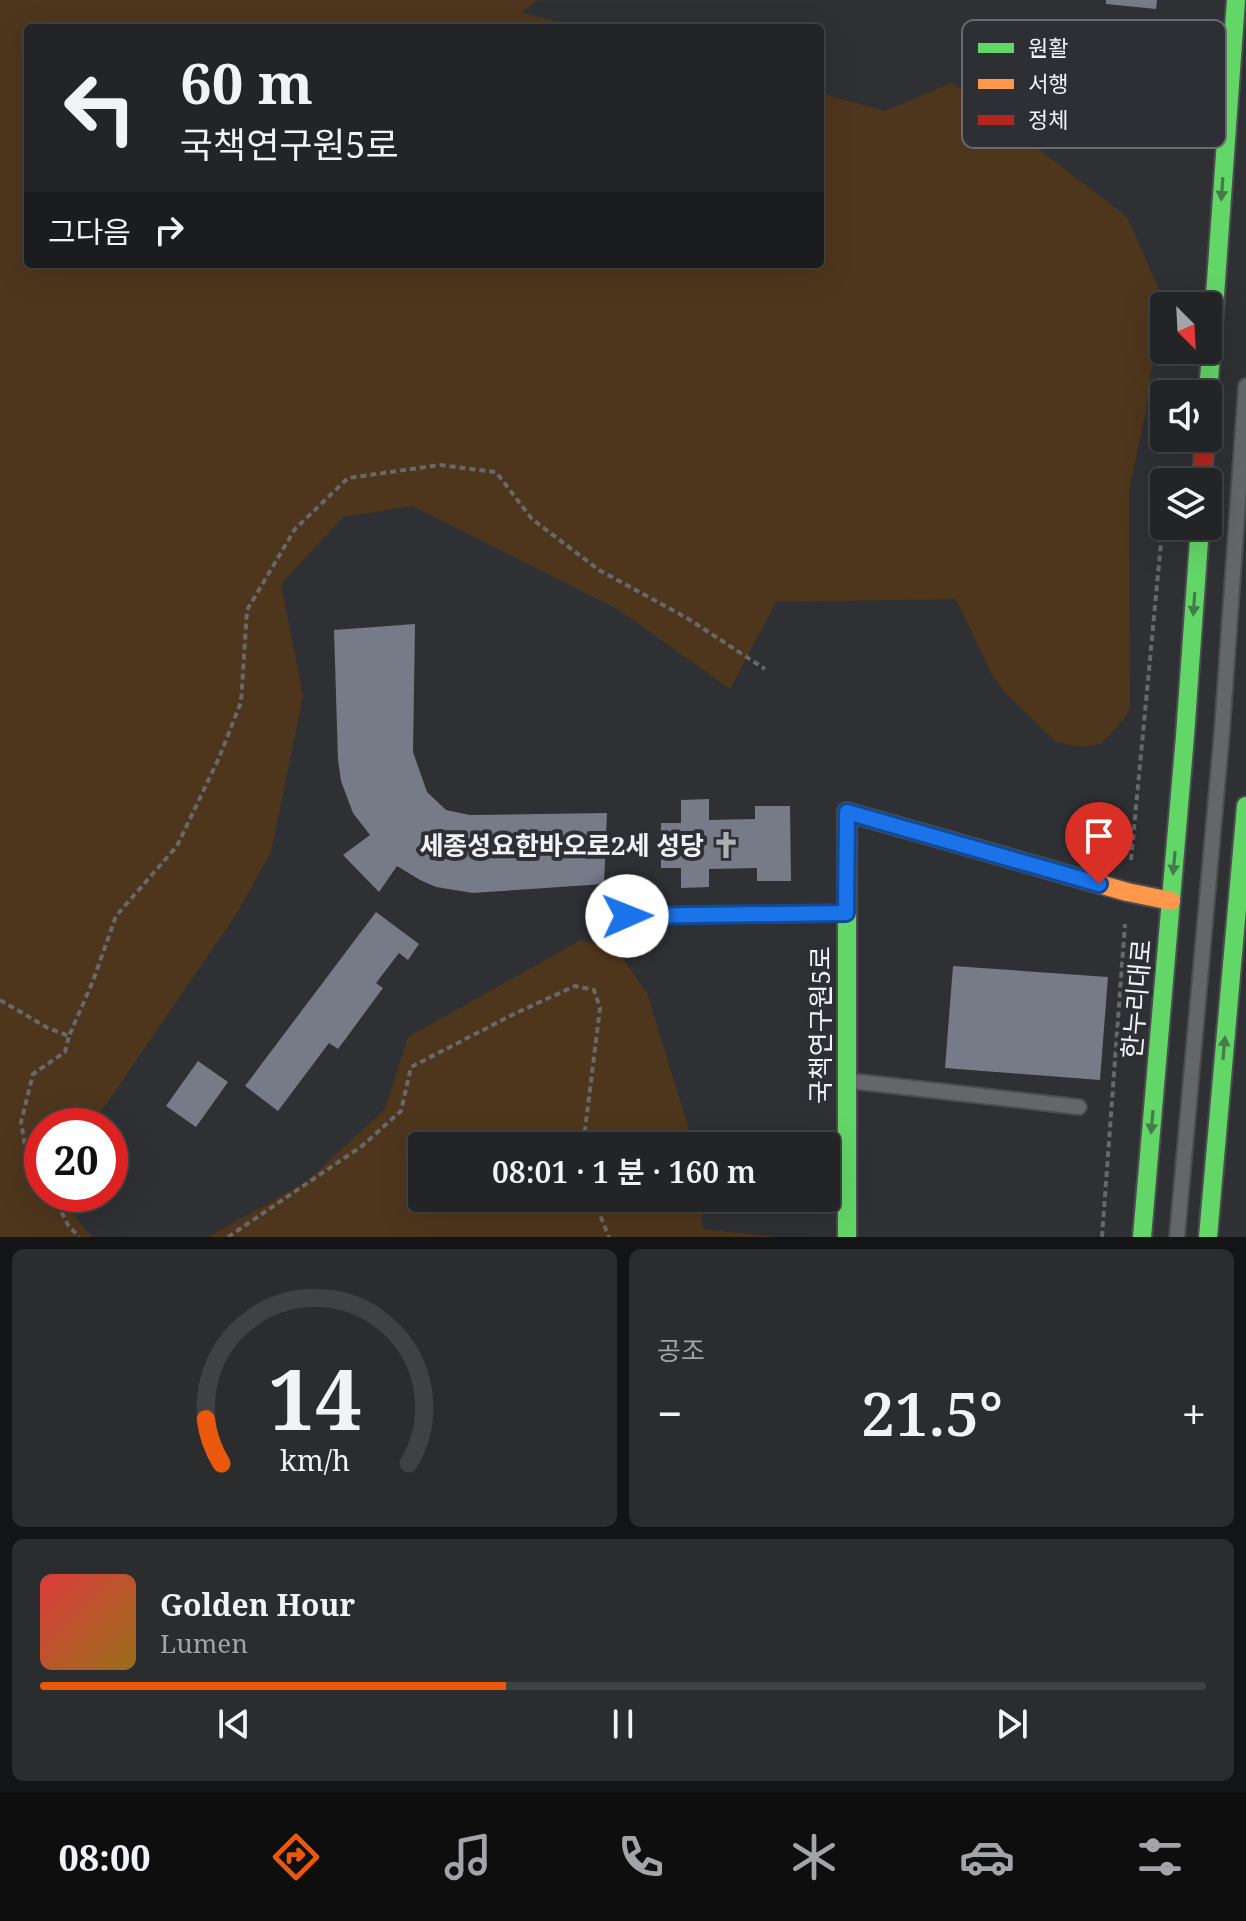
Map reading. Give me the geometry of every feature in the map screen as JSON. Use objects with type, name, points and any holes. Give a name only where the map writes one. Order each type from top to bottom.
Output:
[{"type":"street","points":[[1226,141],[1236,0]]},
{"type":"street","points":[[1209,380],[1225,148]]},
{"type":"street","name":"한누리대로","points":[[1142,1237],[1199,540]]},
{"type":"street","points":[[1208,1237],[1246,806]]},
{"type":"street","name":"국책연구원5로","points":[[847,1237],[847,812],[1127,892],[1171,901]]},
{"type":"lane","points":[[1177,1237],[1222,731],[1246,386]]},
{"type":"lane","points":[[627,916],[846,913]]},
{"type":"lane","points":[[847,1080],[1079,1107]]},
{"type":"path","points":[[24,1108],[33,1074],[65,1052],[116,916],[177,846],[219,758],[241,702],[247,610],[295,529],[348,478],[440,465],[496,472],[532,519],[599,570],[687,618],[765,669]]},
{"type":"path","points":[[228,1237],[362,1146],[401,1111],[411,1067],[575,986],[594,990],[600,1008],[585,1132]]},
{"type":"path","points":[[0,1000],[48,1028],[69,1036]]},
{"type":"path","points":[[24,1110],[21,1122],[24,1140]]},
{"type":"path","points":[[62,1212],[79,1237]]},
{"type":"path","points":[[599,1212],[609,1237]]},
{"type":"shaded area","points":[[0,0],[538,0],[521,12],[565,24],[24,24],[24,268],[824,268],[824,94],[885,111],[952,83],[962,91],[962,148],[1037,148],[1127,217],[1160,292],[1150,292],[1152,364],[1146,411],[1129,491],[1130,710],[1100,744],[1082,747],[1056,742],[1006,694],[992,675],[956,599],[776,602],[730,689],[619,610],[412,506],[343,517],[281,584],[303,696],[271,852],[237,913],[104,1108],[24,1108],[24,1212],[71,1212],[92,1237],[0,1237]]},
{"type":"shaded area","points":[[581,940],[617,950],[647,993],[690,1132],[408,1132],[408,1212],[701,1212],[703,1229],[775,1237],[208,1237],[306,1182],[385,1109],[408,1037]]},
{"type":"building","points":[[1106,0],[1157,0],[1156,9],[1106,4]]},
{"type":"building","points":[[415,624],[413,752],[427,792],[446,810],[470,815],[607,813],[604,884],[473,893],[436,887],[397,866],[379,892],[343,855],[370,835],[353,813],[341,781],[334,630]]},
{"type":"building","name":"세종성요한바오로2세 성당","points":[[709,799],[709,820],[755,819],[755,806],[790,806],[791,881],[757,881],[757,868],[709,869],[709,887],[681,888],[681,868],[661,868],[661,823],[681,823],[681,800]]},
{"type":"building","points":[[376,912],[419,944],[408,960],[399,953],[376,983],[383,988],[338,1049],[329,1043],[278,1111],[245,1086]]},
{"type":"building","points":[[953,966],[1108,977],[1100,1080],[945,1068]]},
{"type":"building","points":[[198,1061],[228,1082],[196,1127],[166,1106]]},
{"type":"traffic: fast","points":[[1226,141],[1236,0]]},
{"type":"traffic: fast","points":[[1209,380],[1225,148]]},
{"type":"traffic: fast","points":[[1142,1237],[1199,540]]},
{"type":"traffic: fast","points":[[1208,1237],[1246,806]]},
{"type":"traffic: fast","points":[[847,1237],[847,812],[953,842]]},
{"type":"traffic: slow","points":[[953,842],[1127,892],[1171,901]]},
{"type":"traffic: jam","points":[[1203,468],[1204,452]]},
{"type":"place","name":"세종성요한바오로2세 성당","points":[[726,845]]},
{"type":"route","points":[[627,916],[846,913],[847,812],[1099,884]]}]
